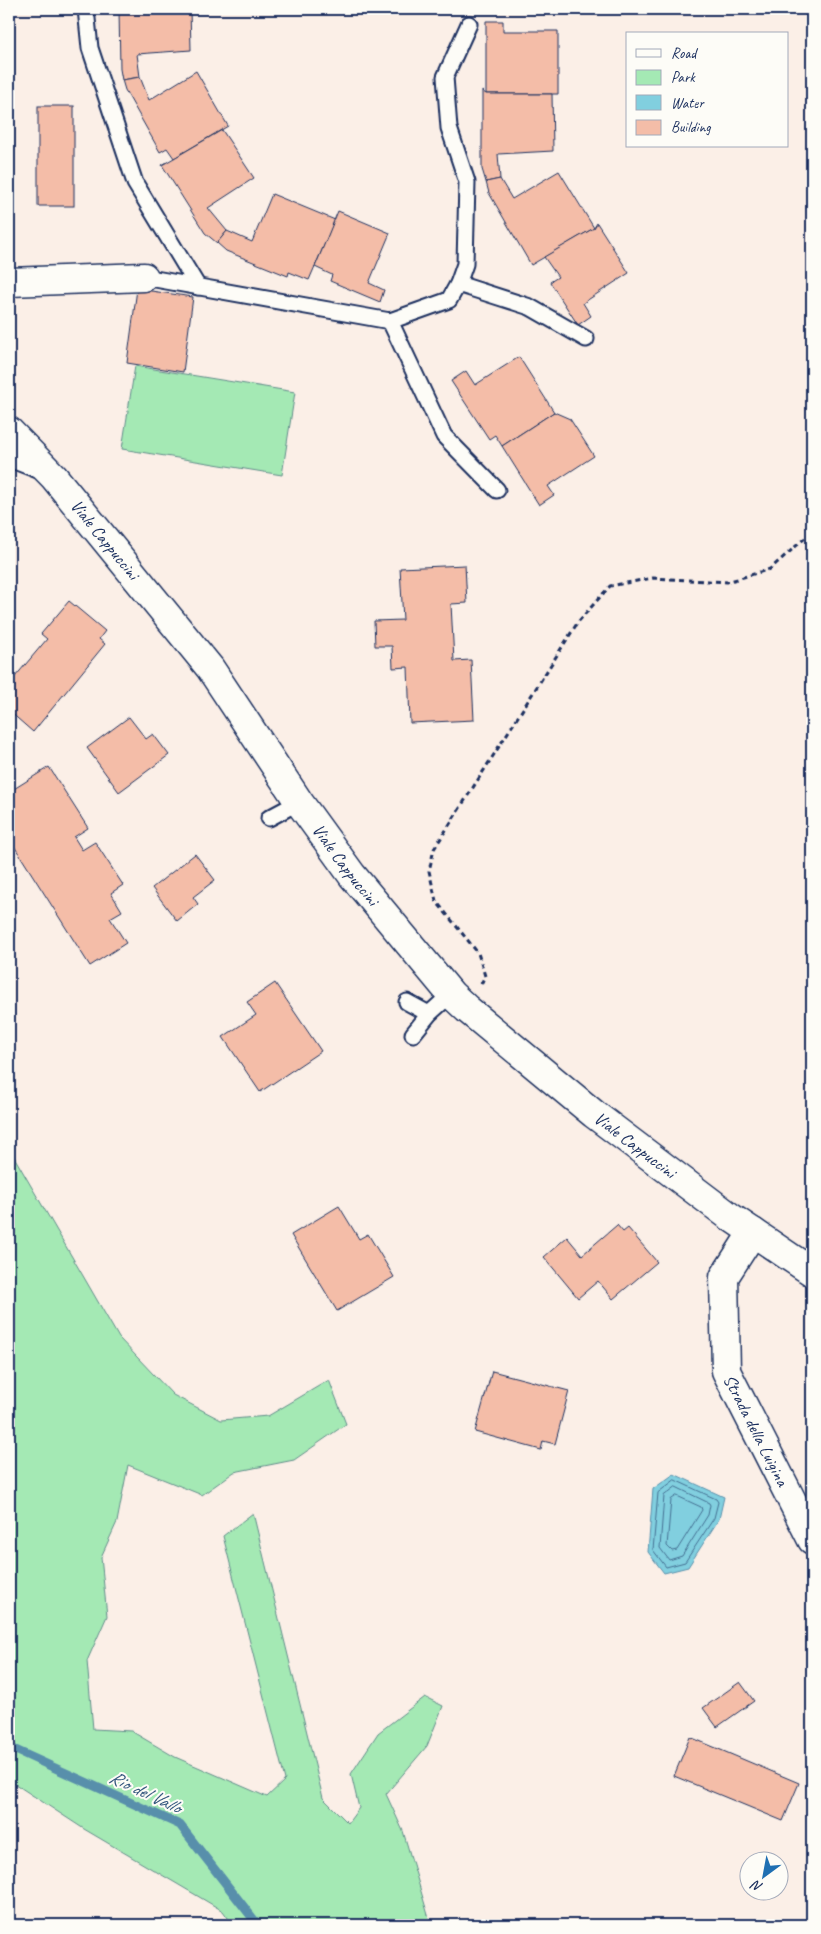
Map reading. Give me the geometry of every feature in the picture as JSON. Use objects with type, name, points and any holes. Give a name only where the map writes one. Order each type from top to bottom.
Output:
[{"type":"main road","points":[[9,282],[144,277]]},
{"type":"main road","name":"Viale Cappuccini","points":[[9,431],[54,477],[210,668],[299,802],[352,875],[459,1002],[594,1114],[729,1216],[812,1272]]},
{"type":"main road","name":"Strada della Luigina","points":[[753,1232],[724,1277],[726,1371],[812,1540]]},
{"type":"lane","points":[[86,9],[90,48],[135,183],[198,287]]},
{"type":"lane","points":[[144,277],[390,322],[449,300],[466,264],[466,182],[449,128],[446,77],[469,24]]},
{"type":"lane","points":[[458,284],[530,307],[586,339]]},
{"type":"lane","points":[[390,322],[444,436],[496,490]]},
{"type":"lane","points":[[9,458],[54,477]]},
{"type":"lane","points":[[269,818],[299,802]]},
{"type":"lane","points":[[407,1002],[430,1014]]},
{"type":"lane","points":[[413,1034],[430,1014],[459,1002]]},
{"type":"path","points":[[459,1002],[485,976],[478,953],[436,901],[429,870],[434,849],[578,622],[610,586],[653,578],[728,582],[770,569],[812,532]]},
{"type":"green space","points":[[135,366],[295,392],[282,475],[122,449]]},
{"type":"green space","points":[[9,1148],[119,1338],[173,1395],[221,1420],[268,1416],[329,1380],[346,1424],[294,1460],[234,1472],[202,1495],[128,1465],[117,1522],[101,1557],[107,1616],[87,1661],[93,1729],[131,1731],[175,1757],[267,1797],[285,1780],[223,1536],[253,1513],[323,1798],[348,1823],[359,1808],[351,1774],[378,1733],[425,1697],[443,1706],[427,1746],[386,1794],[403,1831],[431,1925],[233,1925],[223,1911],[84,1829],[9,1780]]},
{"type":"water","points":[[674,1474],[724,1497],[719,1519],[688,1567],[664,1573],[648,1552],[653,1489]]},
{"type":"building","points":[[119,9],[190,9],[191,50],[137,54],[140,77],[122,80],[120,69]]},
{"type":"building","points":[[486,21],[503,21],[503,31],[558,31],[558,94],[486,94]]},
{"type":"building","points":[[196,71],[228,126],[174,158],[167,148],[160,152],[125,90],[122,80],[140,77],[149,100]]},
{"type":"building","points":[[482,91],[486,94],[552,94],[553,151],[498,154],[500,179],[486,182],[482,169]]},
{"type":"building","points":[[38,106],[74,106],[74,206],[38,206]]},
{"type":"building","points":[[222,130],[254,178],[208,208],[227,231],[217,243],[205,233],[162,165]]},
{"type":"building","points":[[559,171],[594,228],[531,265],[489,193],[486,182],[500,179],[512,199]]},
{"type":"building","points":[[272,194],[335,220],[309,280],[289,272],[288,276],[226,251],[217,243],[227,231],[252,242]]},
{"type":"building","points":[[338,211],[390,233],[369,283],[384,290],[380,302],[330,281],[332,275],[315,267]]},
{"type":"building","points":[[597,223],[629,273],[583,303],[591,316],[578,325],[550,282],[558,277],[544,257],[594,228]]},
{"type":"building","points":[[137,289],[193,297],[183,372],[127,363]]},
{"type":"building","points":[[519,357],[554,412],[502,446],[495,435],[489,439],[451,381],[466,371],[475,385]]},
{"type":"building","points":[[554,412],[570,419],[594,456],[548,486],[554,495],[539,505],[502,446]]},
{"type":"building","points":[[465,565],[467,603],[451,604],[454,661],[471,660],[474,720],[410,723],[408,667],[393,668],[392,646],[375,646],[374,621],[403,620],[400,568]]},
{"type":"building","points":[[69,601],[105,631],[99,639],[105,644],[33,732],[9,711],[9,684],[47,639],[41,634]]},
{"type":"building","points":[[129,717],[146,739],[153,734],[169,755],[119,792],[87,748]]},
{"type":"building","points":[[49,767],[88,828],[74,837],[82,850],[95,842],[123,885],[111,893],[122,911],[110,918],[126,943],[90,966],[9,838],[9,792]]},
{"type":"building","points":[[195,854],[215,880],[193,897],[198,904],[177,921],[152,888]]},
{"type":"building","points":[[275,983],[321,1051],[260,1092],[223,1037],[256,1015],[247,1002]]},
{"type":"building","points":[[339,1206],[359,1239],[368,1234],[394,1277],[337,1311],[291,1235]]},
{"type":"building","points":[[617,1225],[623,1232],[628,1228],[657,1262],[613,1299],[598,1281],[578,1298],[544,1257],[567,1237],[582,1255]]},
{"type":"building","points":[[492,1371],[569,1391],[555,1444],[543,1441],[541,1450],[475,1432]]},
{"type":"building","points":[[740,1682],[754,1701],[717,1727],[703,1708]]},
{"type":"building","points":[[690,1737],[799,1783],[783,1821],[674,1776]]},
{"type":"waterway","name":"Rio del Vallo","points":[[9,1747],[180,1825],[258,1925]]}]
